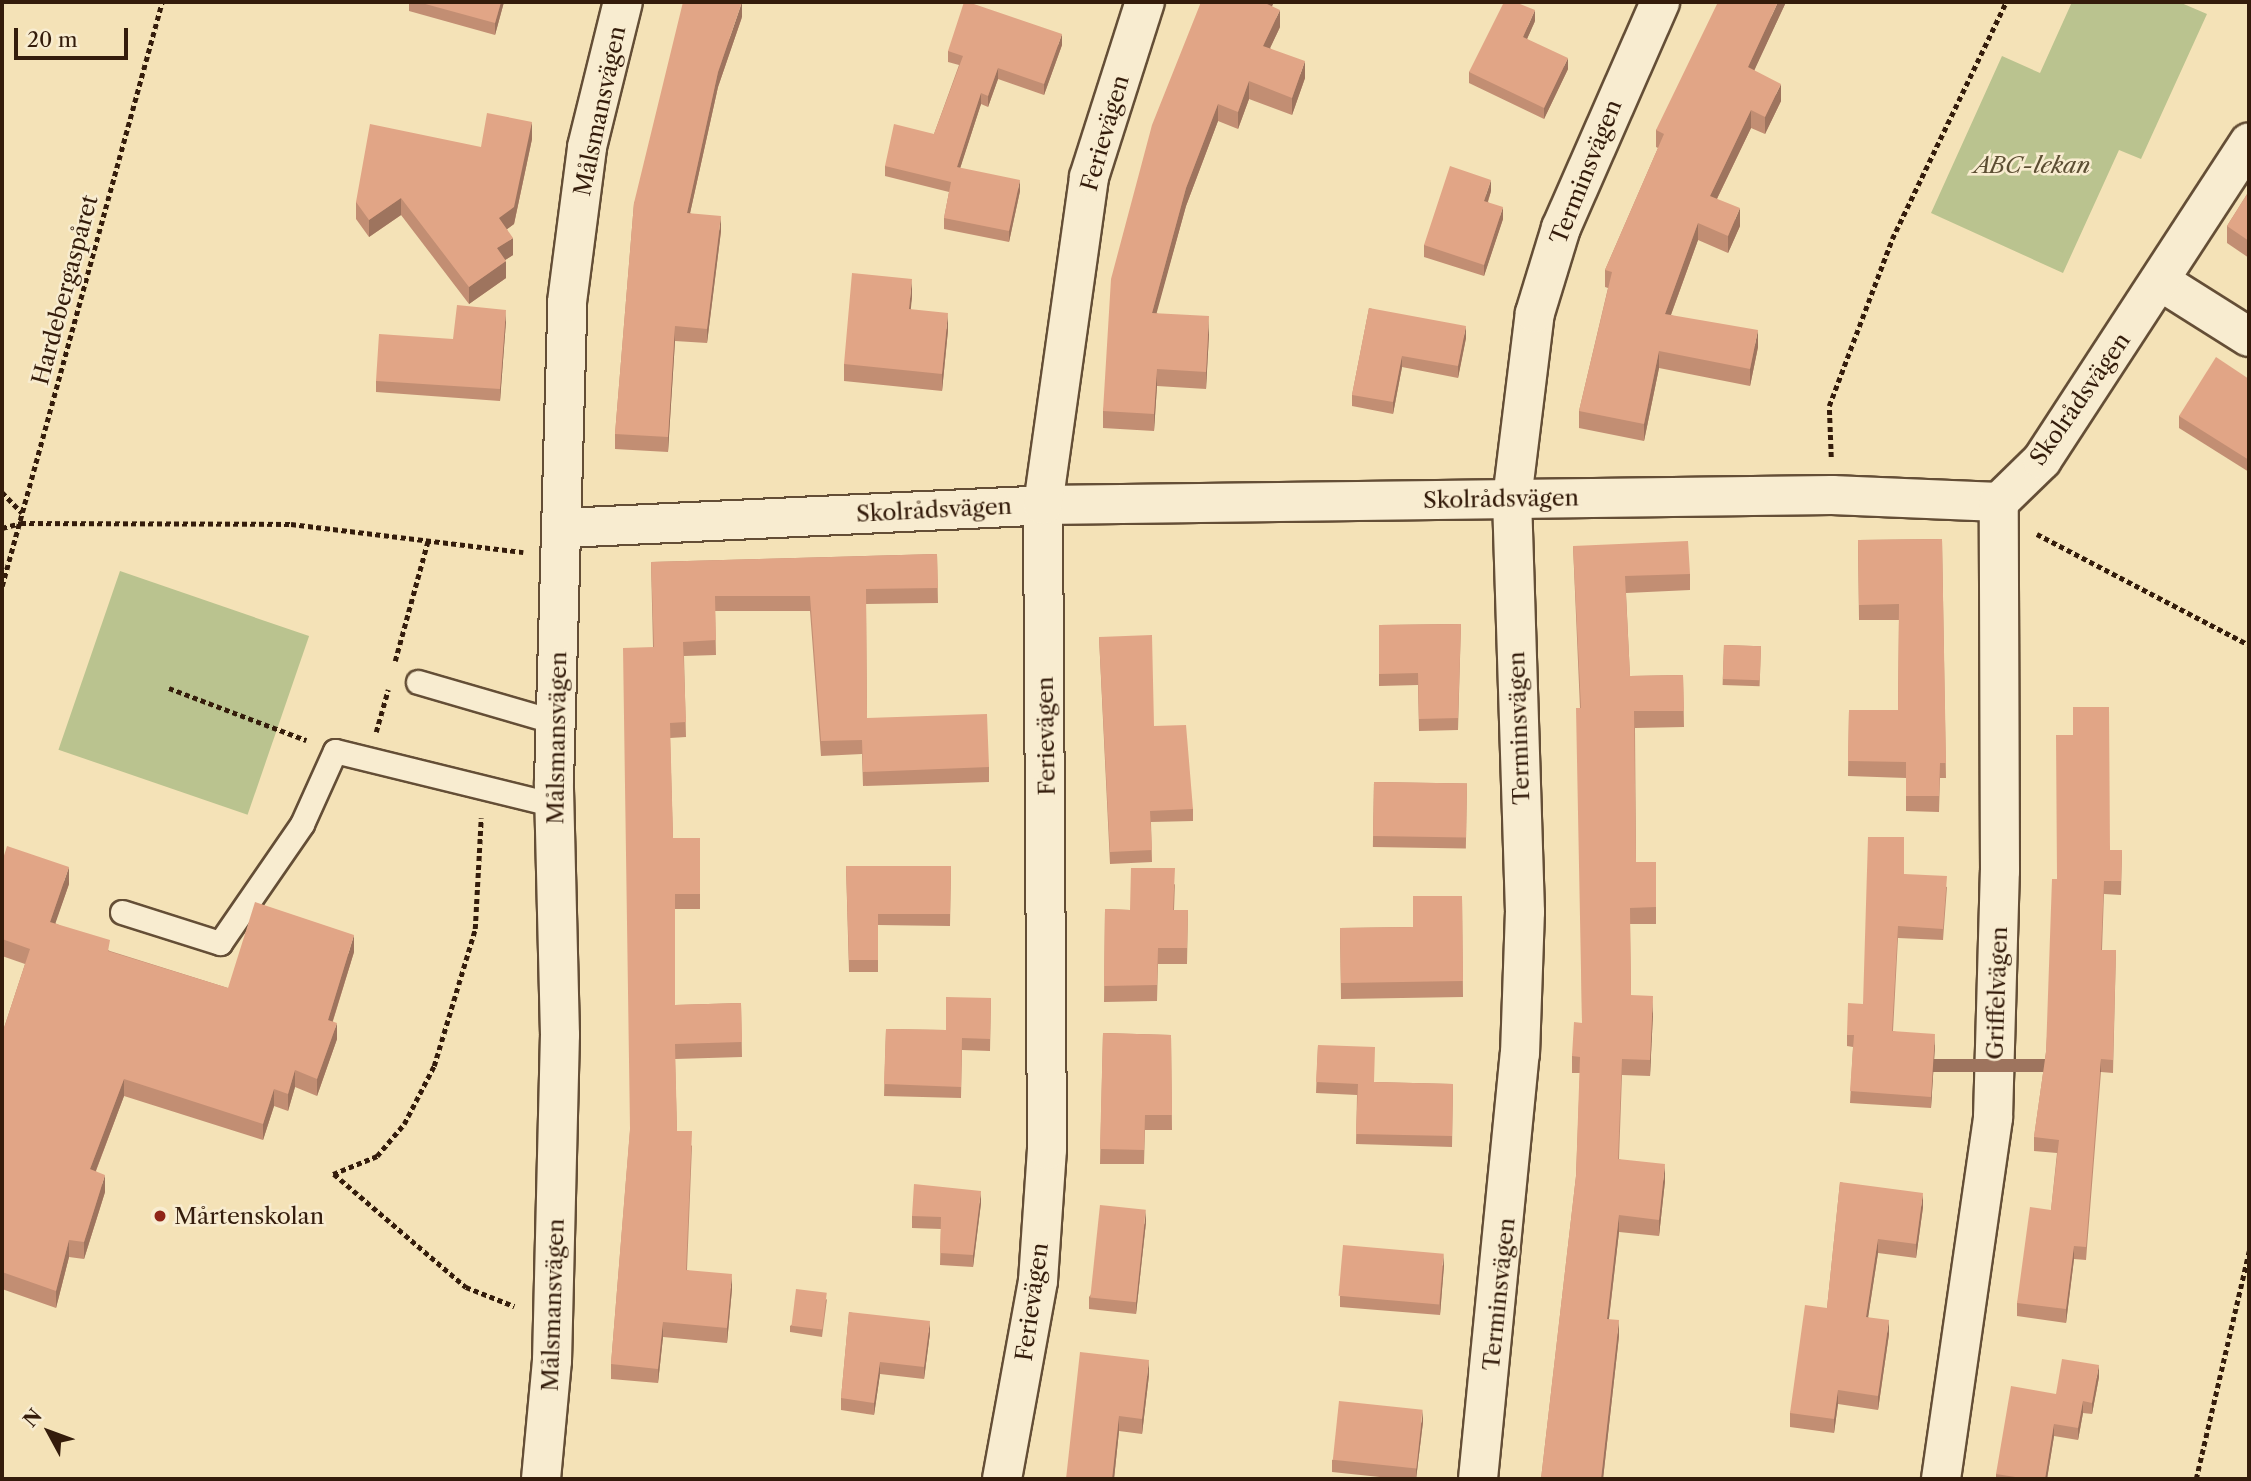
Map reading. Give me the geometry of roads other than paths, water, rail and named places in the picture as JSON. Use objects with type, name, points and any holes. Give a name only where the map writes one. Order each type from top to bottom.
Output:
[{"type":"street","name":"Målsmansvägen","points":[[541,1479],[552,1361],[560,1035],[555,806],[567,302],[587,147],[624,2]]},
{"type":"street","name":"Ferievägen","points":[[1002,1479],[1038,1281],[1047,1150],[1043,505],[1089,177],[1145,2]]},
{"type":"street","name":"Terminsvägen","points":[[1478,1479],[1520,1054],[1525,912],[1512,499],[1535,313],[1553,252],[1660,2]]},
{"type":"street","name":"Skolrådsvägen","points":[[563,542],[1043,505],[1832,495],[1999,502],[2042,460],[2249,142]]},
{"type":"street","points":[[2160,281],[2245,324]]},
{"type":"street","name":"Griffelvägen","points":[[1941,1479],[1993,1118],[2000,871],[1999,502]]},
{"type":"lane","points":[[418,682],[556,722]]},
{"type":"lane","points":[[122,912],[220,943],[302,824],[335,751],[555,806]]},
{"type":"place","name":"Mårtenskolan","points":[[160,1216]]},
{"type":"park label","name":"ABC-lekan","points":[[2032,165]]}]
